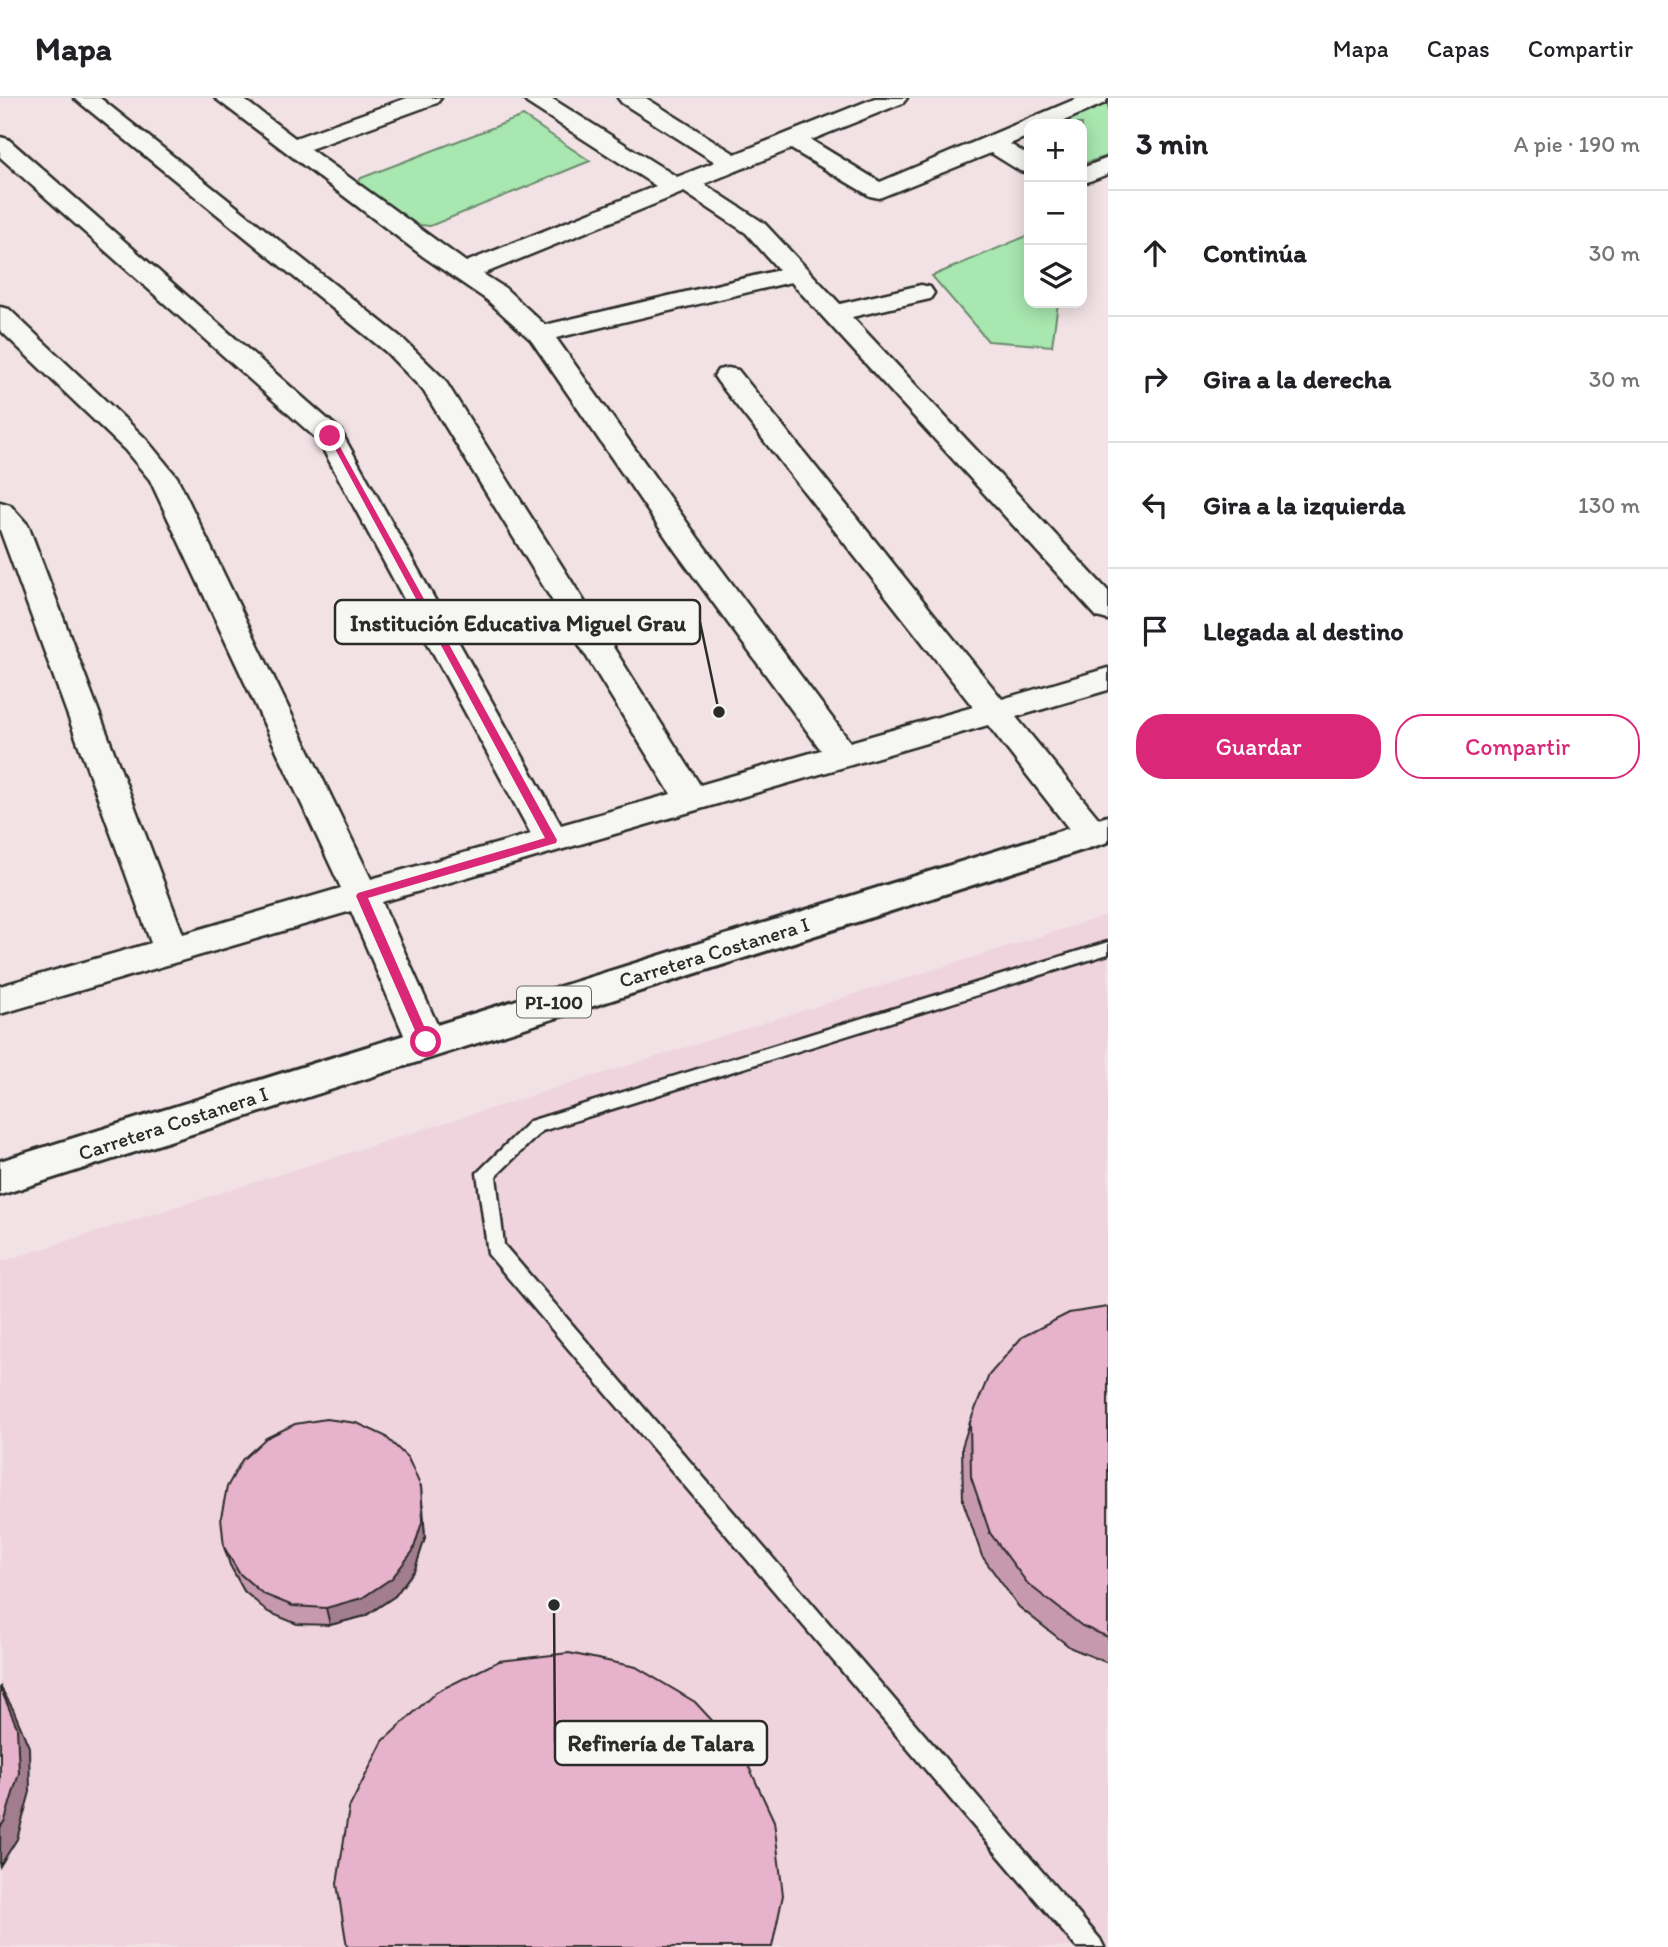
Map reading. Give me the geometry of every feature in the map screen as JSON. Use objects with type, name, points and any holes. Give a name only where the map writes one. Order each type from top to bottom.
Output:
[{"type":"main road","name":"Carretera Costanera I","points":[[0,1178],[1100,832]]},
{"type":"street","points":[[86,98],[394,345],[434,386],[691,799]]},
{"type":"street","points":[[227,98],[292,148],[496,294],[540,334],[687,545],[842,755]]},
{"type":"street","points":[[292,148],[429,98]]},
{"type":"street","points":[[535,98],[755,228],[1108,610]]},
{"type":"street","points":[[630,98],[735,164]]},
{"type":"street","points":[[464,272],[895,98]]},
{"type":"street","points":[[1049,119],[1097,98]]},
{"type":"street","points":[[793,140],[878,191],[1024,130]]},
{"type":"street","points":[[0,144],[330,436],[552,840]]},
{"type":"street","points":[[993,145],[1024,163]]},
{"type":"street","points":[[1087,175],[1108,165]]},
{"type":"street","points":[[540,334],[798,273]]},
{"type":"street","points":[[835,313],[921,293]]},
{"type":"street","points":[[0,315],[135,444],[163,477],[362,896],[426,1042]]},
{"type":"street","points":[[728,376],[994,712],[1100,832]]},
{"type":"street","points":[[0,511],[13,525],[172,952]]},
{"type":"street","points":[[0,1000],[1108,680]]},
{"type":"lane","points":[[1092,1947],[495,1248],[486,1173],[536,1126],[1108,948]]},
{"type":"shaded area","points":[[1108,915],[1108,1947],[0,1947],[0,1262]]},
{"type":"green space","points":[[1108,102],[1108,156],[1087,162],[1087,119],[1066,119]]},
{"type":"green space","points":[[523,116],[590,161],[430,226],[410,224],[356,185],[361,178]]},
{"type":"green space","points":[[1024,237],[1024,308],[1057,308],[1052,346],[988,341],[932,276]]},
{"type":"building","points":[[1108,1307],[1108,1637],[1082,1626],[1028,1584],[990,1533],[971,1477],[970,1422],[989,1375],[1022,1337],[1069,1313]]},
{"type":"building","points":[[326,1419],[357,1423],[385,1436],[408,1458],[421,1487],[423,1519],[413,1551],[392,1578],[362,1598],[326,1608],[293,1606],[263,1594],[239,1573],[224,1547],[221,1517],[227,1487],[242,1460],[266,1438],[295,1424]]},
{"type":"building","points":[[569,1653],[636,1667],[695,1702],[743,1754],[774,1821],[783,1895],[772,1947],[347,1947],[337,1884],[349,1808],[383,1741],[436,1692],[499,1661]]},
{"type":"building","points":[[0,1687],[17,1727],[19,1773],[5,1820],[0,1828]]},
{"type":"place","name":"Institución Educativa Miguel Grau","points":[[719,712]]},
{"type":"place","name":"Refinería de Talara","points":[[554,1605]]},
{"type":"route","points":[[330,436],[552,840],[362,896],[426,1042]]}]
